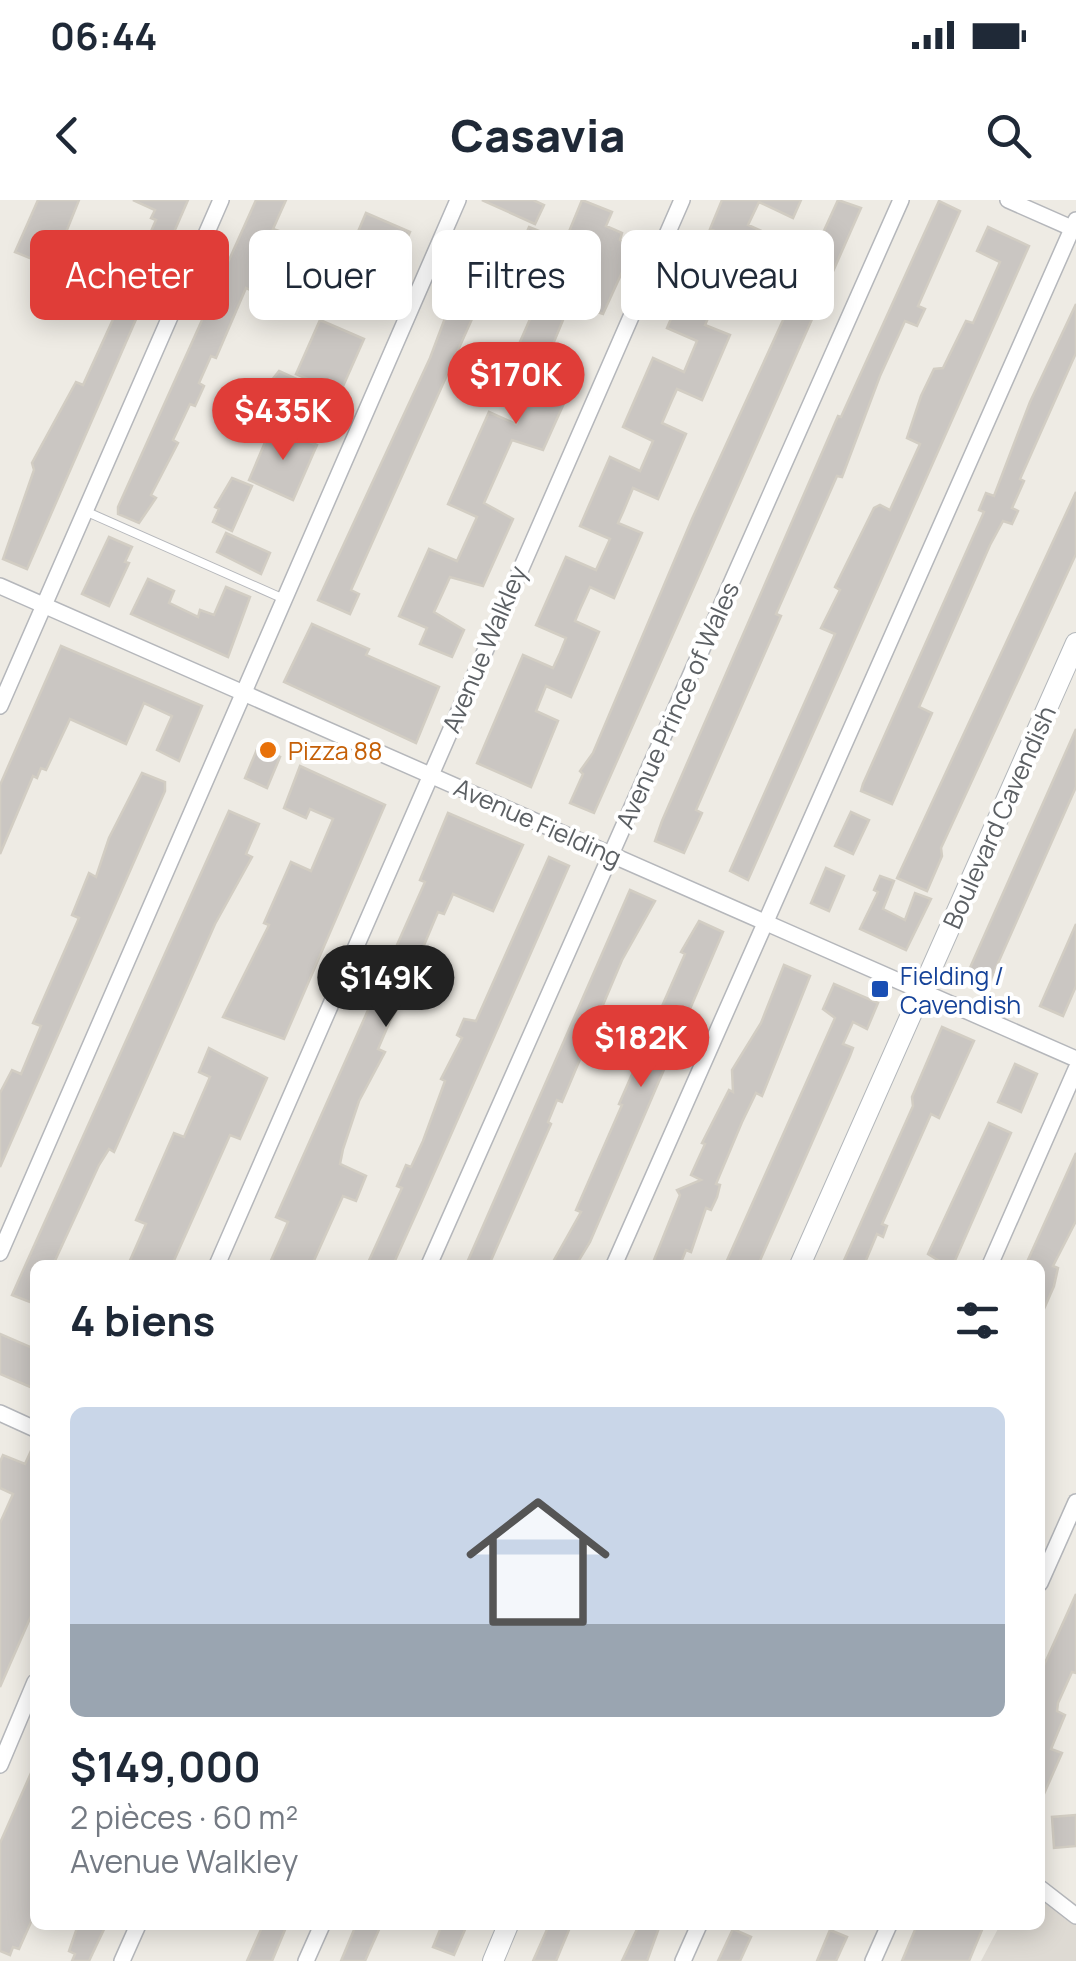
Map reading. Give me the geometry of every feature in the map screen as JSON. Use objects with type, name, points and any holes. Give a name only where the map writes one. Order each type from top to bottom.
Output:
[{"type":"main road","name":"Boulevard Cavendish","points":[[802,1260],[1076,643]]},
{"type":"main road","points":[[492,1961],[506,1930]]},
{"type":"street","points":[[0,706],[221,200]]},
{"type":"street","points":[[0,1254],[458,200]]},
{"type":"street","name":"Avenue Walkley","points":[[219,1260],[682,200]]},
{"type":"street","name":"Avenue Prince of Wales","points":[[432,1260],[901,200]]},
{"type":"street","points":[[616,1260],[1075,226],[1008,200]]},
{"type":"street","name":"Avenue Fielding","points":[[0,586],[1076,1060]]},
{"type":"street","points":[[992,1260],[1076,1069]]},
{"type":"street","points":[[0,1413],[30,1427]]},
{"type":"street","points":[[1045,1573],[1076,1502]]},
{"type":"street","points":[[0,1765],[30,1694]]},
{"type":"street","points":[[1045,1892],[1076,1916]]},
{"type":"street","points":[[122,1961],[136,1930]]},
{"type":"street","points":[[306,1961],[320,1930]]},
{"type":"street","points":[[683,1961],[697,1930]]},
{"type":"street","points":[[873,1961],[887,1930]]},
{"type":"lane","points":[[85,511],[284,599]]},
{"type":"shaded area","points":[[1045,1892],[1076,1916],[1076,1961],[981,1961],[997,1930],[1045,1930]]},
{"type":"building","points":[[38,200],[79,200],[67,230],[30,230],[30,258],[15,252]]},
{"type":"building","points":[[133,200],[188,200],[175,230],[152,230],[155,210]]},
{"type":"building","points":[[256,200],[286,200],[273,229],[276,230],[249,230],[249,290],[246,288],[216,358],[211,356],[199,383],[204,386],[195,406],[190,404],[173,440],[178,443],[151,495],[156,498],[139,523],[118,514],[118,507],[202,320],[229,320],[229,260]]},
{"type":"building","points":[[482,200],[533,200],[544,205],[535,224]]},
{"type":"building","points":[[582,200],[612,212],[606,226],[621,233],[621,275],[603,314],[601,230],[570,230]]},
{"type":"building","points":[[722,200],[801,200],[793,218],[759,202],[748,225],[759,230],[710,229]]},
{"type":"building","points":[[838,200],[861,208],[834,269],[834,230],[824,230]]},
{"type":"building","points":[[939,201],[960,211],[918,306],[925,309],[917,326],[905,321],[880,376],[842,477],[837,476],[776,614],[781,616],[696,810],[702,813],[684,853],[655,841],[838,416],[841,417]]},
{"type":"building","points":[[366,213],[405,230],[359,230]]},
{"type":"building","points":[[988,227],[1029,246],[748,880],[730,871],[835,634],[821,628],[840,590],[835,587],[874,508],[880,505],[890,510],[920,444],[907,438],[921,396],[934,369],[943,368],[966,321],[973,323],[1000,262],[977,251]]},
{"type":"building","points":[[1076,304],[1076,353],[1020,479],[1024,481],[1012,508],[1018,511],[1012,524],[1003,521],[990,545],[919,707],[932,713],[892,804],[861,791],[863,784],[984,512],[979,510],[986,493],[994,496],[1030,402]]},
{"type":"building","points":[[113,320],[136,320],[27,569],[3,559],[34,470],[32,463],[76,382],[83,385]]},
{"type":"building","points":[[320,320],[364,339],[340,393],[296,374]]},
{"type":"building","points":[[444,320],[472,320],[351,590],[359,594],[350,614],[318,600]]},
{"type":"building","points":[[530,320],[563,320],[544,366],[573,383],[543,450],[512,440],[484,503],[513,519],[483,586],[450,577],[434,612],[464,630],[452,657],[420,644],[427,628],[399,616],[429,549],[457,561],[477,517],[448,504],[489,412],[516,424],[536,381],[508,369]]},
{"type":"building","points":[[670,320],[707,320],[705,325],[730,335],[702,400],[677,389],[672,400],[662,423],[686,434],[658,499],[633,488],[618,523],[642,533],[614,598],[590,587],[580,609],[575,621],[599,632],[571,697],[546,686],[536,711],[558,721],[531,787],[477,763],[523,655],[553,668],[560,653],[566,638],[536,625],[566,557],[596,570],[610,539],[580,526],[610,457],[640,471],[653,441],[623,427],[653,358],[684,372],[697,341],[667,328]]},
{"type":"building","points":[[783,320],[812,320],[594,813],[570,803],[583,774],[580,771],[593,753],[692,519]]},
{"type":"building","points":[[279,371],[299,380],[279,424],[260,416],[268,385]]},
{"type":"building","points":[[272,426],[317,445],[293,500],[249,480]]},
{"type":"building","points":[[232,478],[252,486],[232,531],[213,522],[219,509],[215,507]]},
{"type":"building","points":[[1076,492],[1076,554],[941,848],[942,856],[927,891],[897,878]]},
{"type":"building","points":[[226,533],[270,553],[261,574],[217,552]]},
{"type":"building","points":[[109,537],[132,547],[125,562],[129,563],[109,606],[82,594]]},
{"type":"building","points":[[148,579],[174,591],[169,603],[198,617],[200,610],[214,615],[226,587],[250,597],[228,657],[131,614]]},
{"type":"building","points":[[312,624],[369,649],[366,655],[439,687],[416,743],[284,682]]},
{"type":"building","points":[[61,646],[202,706],[179,761],[157,750],[172,716],[144,703],[126,744],[70,719],[46,770],[41,768],[37,778],[33,776],[0,854],[0,785]]},
{"type":"building","points":[[1076,729],[1076,787],[987,988],[965,979]]},
{"type":"building","points":[[258,747],[280,757],[267,788],[245,778]]},
{"type":"building","points":[[300,766],[385,805],[284,1039],[223,1017],[269,925],[264,923],[291,862],[311,871],[333,819],[310,809],[306,818],[284,808]]},
{"type":"building","points":[[142,773],[165,782],[165,791],[0,1167],[0,1093],[12,1070],[21,1074],[41,1026],[33,1023],[79,918],[72,915],[89,873],[96,877],[109,838]]},
{"type":"building","points":[[229,811],[259,824],[246,854],[252,857],[215,924],[114,1152],[109,1149],[99,1165],[55,1260],[30,1260],[30,1302],[12,1295]]},
{"type":"building","points":[[851,812],[869,820],[853,854],[835,846]]},
{"type":"building","points":[[448,813],[523,845],[493,911],[453,894],[444,914],[438,912],[422,950],[426,952],[421,964],[427,967],[408,1004],[402,1001],[390,1021],[378,1049],[385,1052],[359,1101],[343,1149],[340,1164],[366,1176],[356,1201],[343,1196],[314,1260],[271,1260],[288,1222],[276,1217],[425,882],[420,880]]},
{"type":"building","points":[[549,857],[569,866],[395,1260],[369,1260],[402,1188],[397,1186],[406,1165],[411,1167],[423,1141],[445,1081],[441,1079],[462,1038],[457,1035],[464,1019],[476,1021]]},
{"type":"building","points":[[826,868],[844,876],[829,911],[811,903]]},
{"type":"building","points":[[880,876],[894,881],[883,909],[905,920],[915,893],[931,899],[906,950],[860,929],[878,892],[874,890]]},
{"type":"building","points":[[630,890],[655,901],[622,960],[562,1102],[557,1100],[548,1122],[551,1124],[491,1260],[468,1260]]},
{"type":"building","points":[[699,921],[723,932],[590,1242],[579,1260],[554,1260],[581,1212],[576,1210],[685,954],[681,952]]},
{"type":"building","points":[[1076,924],[1076,986],[1063,1016],[1040,1006]]},
{"type":"building","points":[[784,965],[810,976],[762,1096],[756,1093],[742,1122],[716,1184],[720,1185],[717,1197],[711,1210],[706,1208],[691,1252],[686,1250],[682,1260],[654,1260],[680,1195],[677,1190],[701,1180],[691,1175],[705,1144],[702,1143],[729,1090],[733,1092],[732,1070],[761,1023]]},
{"type":"building","points":[[834,984],[878,1003],[867,1029],[853,1022],[843,1044],[853,1048],[850,1056],[760,1260],[727,1260],[835,1018],[823,1009]]},
{"type":"building","points":[[942,1027],[974,1041],[939,1118],[931,1114],[882,1224],[887,1226],[883,1237],[877,1234],[866,1260],[844,1260],[913,1106],[912,1097]]},
{"type":"building","points":[[209,1048],[267,1078],[240,1139],[230,1135],[174,1260],[130,1260],[146,1224],[136,1220],[174,1133],[184,1137],[210,1077],[199,1072]]},
{"type":"building","points":[[1015,1064],[1037,1074],[1021,1112],[998,1102]]},
{"type":"building","points":[[989,1123],[1011,1133],[955,1260],[938,1260],[928,1254]]},
{"type":"building","points":[[1076,1153],[1076,1221],[1053,1266],[1058,1268],[1045,1307],[1045,1260],[1028,1260]]},
{"type":"building","points":[[0,1334],[30,1347],[30,1387],[0,1374]]},
{"type":"building","points":[[30,1453],[30,1618],[0,1687],[0,1523],[13,1494],[0,1488],[0,1462],[3,1455],[25,1464]]},
{"type":"building","points":[[1076,1594],[1076,1673],[1072,1672],[1058,1703],[1057,1711],[1065,1715],[1051,1749],[1062,1753],[1045,1792],[1045,1663]]},
{"type":"building","points":[[30,1775],[30,1924],[19,1949],[13,1947],[10,1955],[0,1951],[0,1843]]},
{"type":"building","points":[[1076,1815],[1076,1846],[1054,1848],[1052,1817]]},
{"type":"building","points":[[76,1930],[104,1930],[89,1961],[72,1961],[75,1954],[69,1951]]},
{"type":"building","points":[[261,1930],[285,1930],[272,1961],[247,1961]]},
{"type":"building","points":[[354,1930],[379,1930],[365,1961],[341,1961]]},
{"type":"building","points":[[440,1930],[465,1930],[454,1955],[433,1947]]},
{"type":"building","points":[[547,1930],[569,1930],[556,1961],[533,1961]]},
{"type":"building","points":[[637,1930],[658,1930],[647,1961],[622,1961]]},
{"type":"building","points":[[733,1930],[751,1937],[740,1961],[718,1961]]},
{"type":"building","points":[[830,1930],[847,1937],[836,1961],[817,1961]]},
{"type":"building","points":[[915,1930],[982,1930],[969,1961],[902,1961]]},
{"type":"place","name":"Pizza 88","points":[[268,750]]},
{"type":"place","name":"Fielding / Cavendish","points":[[880,989]]}]
